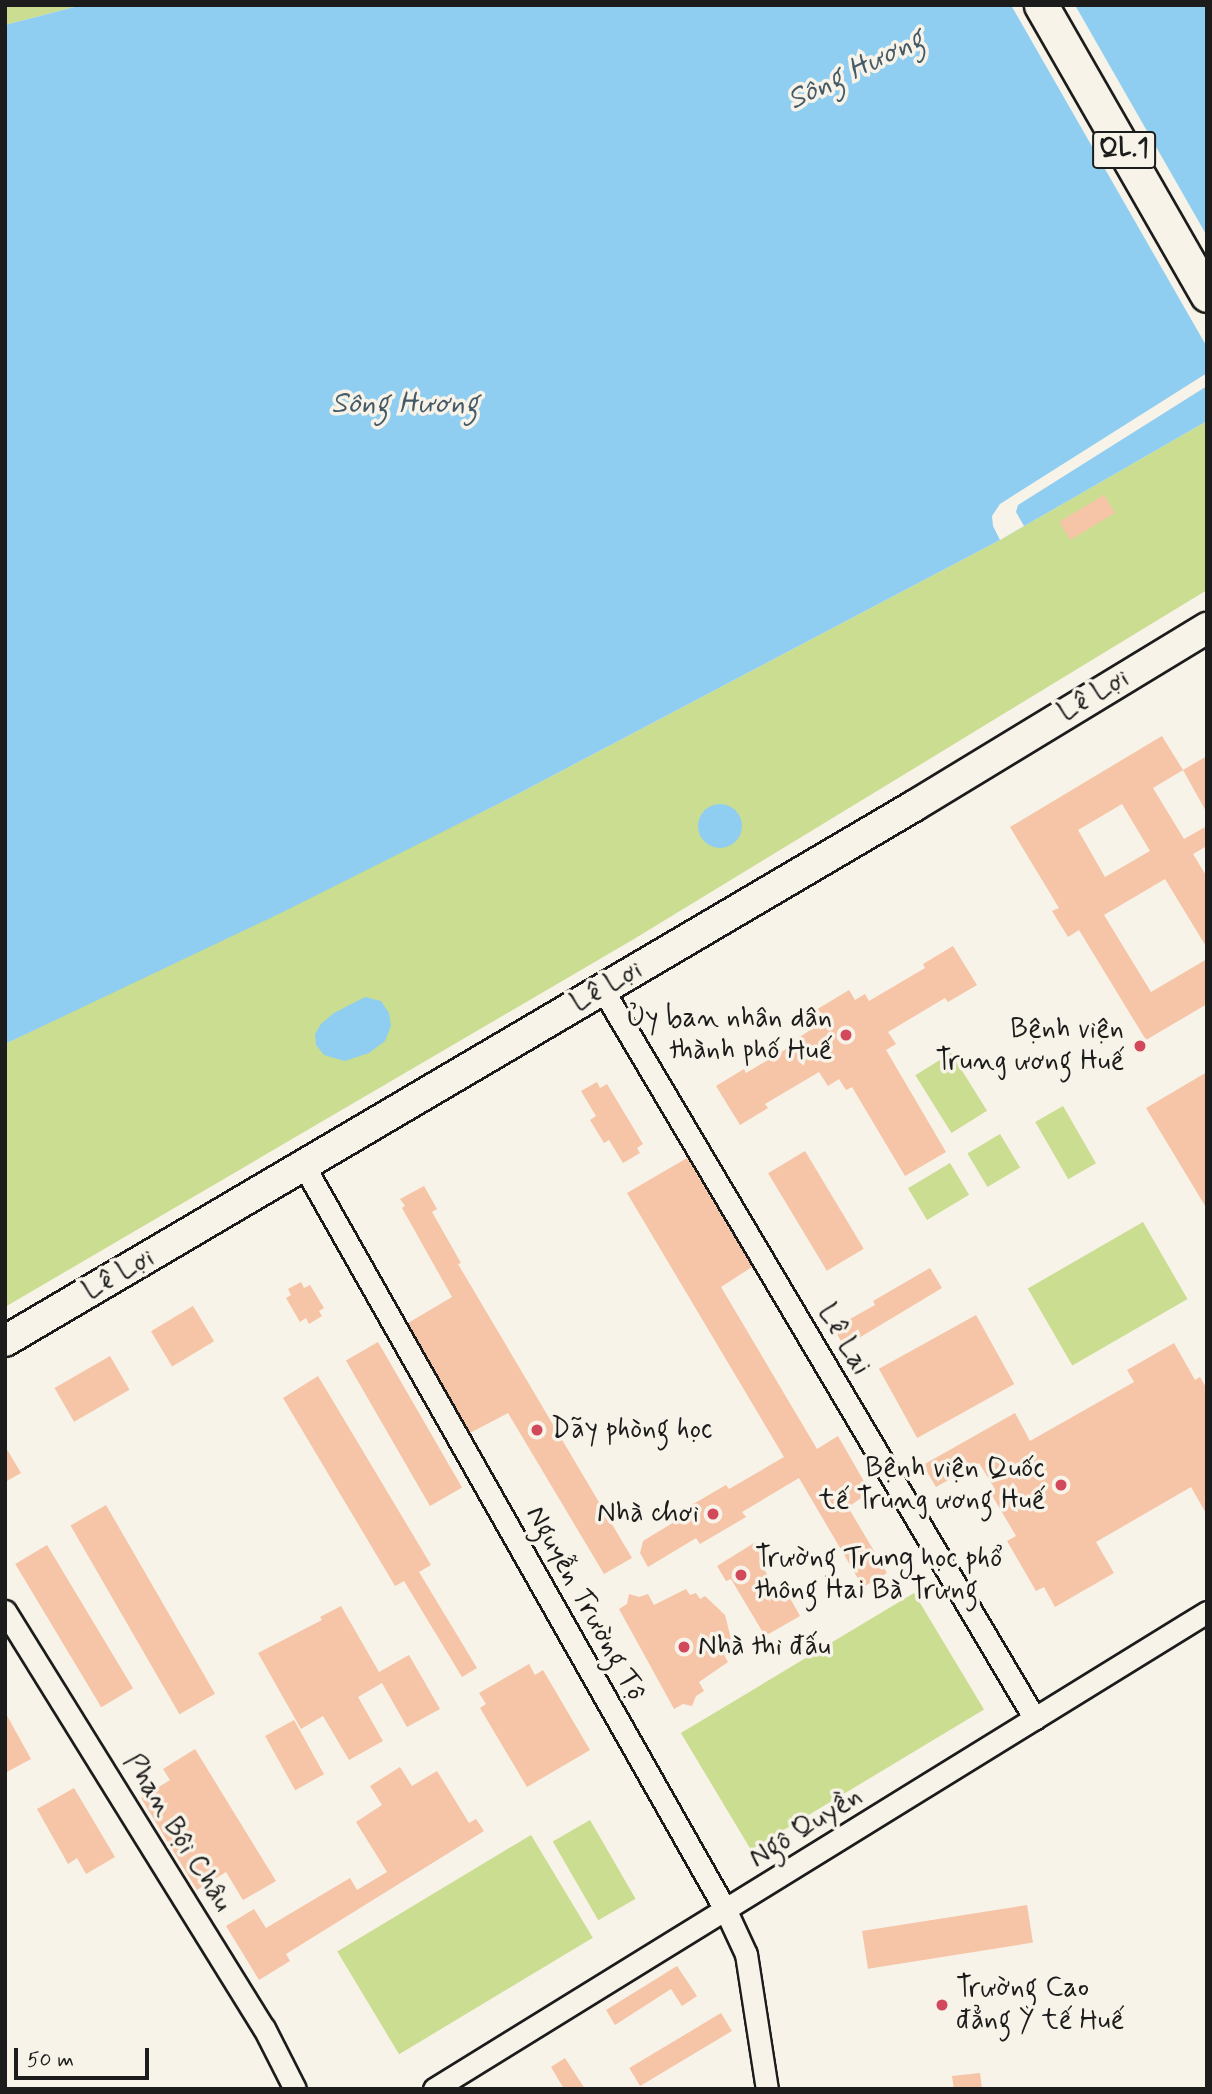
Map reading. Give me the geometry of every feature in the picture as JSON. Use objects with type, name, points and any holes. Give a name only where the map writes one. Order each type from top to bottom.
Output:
[{"type":"main road","name":"QL.1","points":[[1041,5],[1207,295]]},
{"type":"main road","name":"Lê Lợi","points":[[5,1341],[603,990],[1207,628]]},
{"type":"street","name":"Lê Lai","points":[[603,990],[1035,1719]]},
{"type":"street","name":"Nguyễn Trường Tộ","points":[[304,1166],[726,1911],[746,1954],[767,2089]]},
{"type":"street","name":"Phan Bội Châu","points":[[5,1611],[264,2028],[295,2089]]},
{"type":"street","name":"Ngô Quyền","points":[[434,2089],[1207,1612]]},
{"type":"green space","points":[[5,5],[82,5],[5,25]]},
{"type":"green space","points":[[1207,421],[1207,590],[634,939],[5,1307],[5,1044],[512,797],[1000,540]]},
{"type":"green space","points":[[951,1053],[987,1111],[951,1133],[915,1075]]},
{"type":"green space","points":[[1063,1106],[1096,1163],[1068,1179],[1035,1122]]},
{"type":"green space","points":[[1000,1134],[1020,1167],[988,1187],[967,1154]]},
{"type":"green space","points":[[950,1163],[969,1195],[927,1220],[908,1188]]},
{"type":"green space","points":[[1143,1222],[1188,1299],[1072,1366],[1028,1288]]},
{"type":"green space","points":[[914,1593],[984,1710],[751,1850],[681,1733]]},
{"type":"green space","points":[[590,1820],[636,1899],[598,1920],[553,1842]]},
{"type":"green space","points":[[531,1835],[593,1938],[399,2054],[337,1951]]},
{"type":"water","name":"Sông Hương","points":[[82,5],[1207,5],[1207,421],[1000,540],[512,797],[281,913],[5,1044],[5,25]]},
{"type":"water","points":[[720,804],[729,805],[736,810],[741,817],[741,835],[736,842],[729,847],[720,848],[711,847],[704,842],[699,835],[698,826],[699,817],[704,810],[711,805]]},
{"type":"water","points":[[365,997],[381,1001],[389,1013],[391,1026],[385,1041],[369,1053],[345,1061],[324,1055],[316,1045],[315,1034],[321,1024],[334,1013]]},
{"type":"pier","points":[[1011,5],[1075,5],[1207,236],[1207,347]]},
{"type":"pier","points":[[1207,373],[1207,386],[1018,505],[1016,512],[1024,526],[1000,540],[993,526],[992,516],[1000,504]]},
{"type":"building","points":[[1104,495],[1115,513],[1070,540],[1059,522]]},
{"type":"building","points":[[1162,736],[1183,770],[1153,788],[1184,839],[1207,826],[1207,846],[1193,854],[1207,877],[1207,948],[1165,879],[1104,915],[1151,992],[1207,959],[1207,1004],[1146,1040],[1079,930],[1068,937],[1052,911],[1059,908],[1010,827]],"holes":[[[1122,804],[1150,851],[1105,877],[1078,830]]]},
{"type":"building","points":[[1207,756],[1207,813],[1183,770]]},
{"type":"building","name":"Ủy ban nhân dân thành phố Huế","points":[[953,946],[977,985],[948,1002],[945,998],[888,1032],[896,1044],[886,1050],[946,1152],[905,1176],[852,1087],[846,1090],[839,1079],[828,1086],[819,1072],[765,1104],[768,1108],[740,1125],[716,1086],[744,1069],[746,1073],[800,1041],[798,1038],[809,1031],[801,1019],[849,990],[855,1000],[865,994],[869,1001],[925,968],[923,964]]},
{"type":"building","points":[[1207,1072],[1207,1209],[1146,1108]]},
{"type":"building","points":[[597,1082],[600,1088],[607,1084],[643,1144],[637,1148],[640,1153],[623,1163],[609,1140],[604,1143],[590,1120],[596,1116],[581,1091]]},
{"type":"building","points":[[805,1151],[864,1249],[827,1271],[768,1173]]},
{"type":"building","points":[[687,1158],[752,1267],[721,1287],[817,1449],[838,1436],[870,1492],[848,1507],[887,1573],[863,1587],[799,1478],[742,1512],[746,1517],[700,1544],[696,1538],[648,1567],[640,1553],[643,1541],[684,1516],[681,1511],[726,1485],[729,1489],[784,1457],[627,1193]]},
{"type":"building","points":[[424,1186],[437,1209],[432,1212],[461,1263],[458,1264],[632,1558],[604,1574],[508,1413],[470,1433],[408,1323],[452,1297],[402,1208],[405,1206],[400,1199]]},
{"type":"building","points":[[930,1268],[942,1288],[844,1347],[834,1328],[875,1305],[873,1301]]},
{"type":"building","points":[[301,1282],[304,1288],[310,1285],[324,1308],[319,1311],[322,1316],[309,1324],[306,1318],[300,1322],[286,1298],[291,1295],[288,1289]]},
{"type":"building","points":[[193,1306],[214,1341],[172,1366],[151,1331]]},
{"type":"building","points":[[976,1315],[1014,1384],[917,1438],[879,1369]]},
{"type":"building","points":[[378,1342],[462,1487],[430,1506],[346,1360]]},
{"type":"building","points":[[1174,1343],[1195,1380],[1200,1377],[1207,1389],[1207,1515],[1191,1487],[1096,1542],[1114,1573],[1055,1607],[1044,1587],[1036,1591],[1007,1541],[1016,1536],[990,1492],[995,1489],[979,1463],[936,1487],[923,1465],[1015,1413],[1030,1441],[1134,1382],[1127,1370]]},
{"type":"building","points":[[110,1356],[130,1390],[74,1422],[55,1388]]},
{"type":"building","points":[[318,1376],[431,1565],[419,1572],[477,1668],[462,1677],[404,1581],[395,1586],[283,1398]]},
{"type":"building","points":[[5,1446],[21,1473],[5,1482]]},
{"type":"building","points":[[106,1505],[215,1694],[179,1714],[70,1526]]},
{"type":"building","points":[[754,1543],[764,1559],[759,1561],[784,1602],[790,1598],[800,1616],[765,1636],[731,1579],[726,1581],[717,1566]]},
{"type":"building","points":[[47,1545],[133,1688],[101,1707],[15,1564]]},
{"type":"building","name":"Nhà thi đấu","points":[[686,1589],[690,1595],[696,1593],[700,1599],[705,1596],[725,1615],[731,1639],[725,1642],[730,1651],[724,1655],[728,1662],[699,1682],[704,1691],[696,1696],[692,1706],[683,1704],[674,1709],[619,1609],[627,1604],[629,1594],[639,1597],[648,1594],[654,1605]]},
{"type":"building","points":[[341,1606],[379,1672],[409,1655],[440,1709],[407,1727],[382,1683],[358,1697],[383,1741],[349,1760],[323,1716],[301,1729],[258,1653],[322,1620],[320,1617]]},
{"type":"building","points":[[529,1664],[535,1675],[543,1670],[590,1750],[527,1787],[480,1708],[486,1704],[479,1693]]},
{"type":"building","points":[[5,1712],[31,1759],[5,1773]]},
{"type":"building","points":[[294,1720],[324,1774],[295,1790],[265,1736]]},
{"type":"building","points":[[195,1749],[276,1881],[243,1900],[226,1872],[197,1890],[141,1798],[170,1780],[163,1769]]},
{"type":"building","points":[[400,1767],[412,1786],[437,1771],[469,1823],[476,1819],[484,1831],[286,1954],[290,1961],[259,1980],[226,1926],[254,1909],[266,1928],[350,1878],[357,1890],[387,1872],[356,1822],[382,1805],[370,1786]]},
{"type":"building","points":[[74,1788],[115,1857],[86,1874],[77,1858],[68,1864],[37,1809]]},
{"type":"building","points":[[1027,1905],[1033,1943],[868,1969],[862,1931]]},
{"type":"building","points":[[677,1966],[697,1996],[682,2006],[671,1989],[615,2025],[606,2010]]},
{"type":"building","points":[[721,2013],[732,2031],[640,2086],[629,2068]]},
{"type":"building","points":[[565,2058],[585,2089],[564,2089],[551,2067]]},
{"type":"building","points":[[980,2073],[982,2089],[954,2089],[952,2076]]},
{"type":"place","name":"Ủy ban nhân dân thành phố Huế","points":[[846,1035]]},
{"type":"place","name":"Bệnh viện Trung ương Huế","points":[[1140,1046]]},
{"type":"place","name":"Dãy phòng học","points":[[537,1430]]},
{"type":"place","name":"Bệnh viện Quốc tế Trung ương Huế","points":[[1061,1485]]},
{"type":"place","name":"Nhà chơi","points":[[713,1514]]},
{"type":"place","name":"Trường Trung học phổ thông Hai Bà Trưng","points":[[741,1575]]},
{"type":"place","name":"Nhà thi đấu","points":[[684,1647]]},
{"type":"place","name":"Trường Cao đẳng Y tế Huế","points":[[942,2005]]}]
